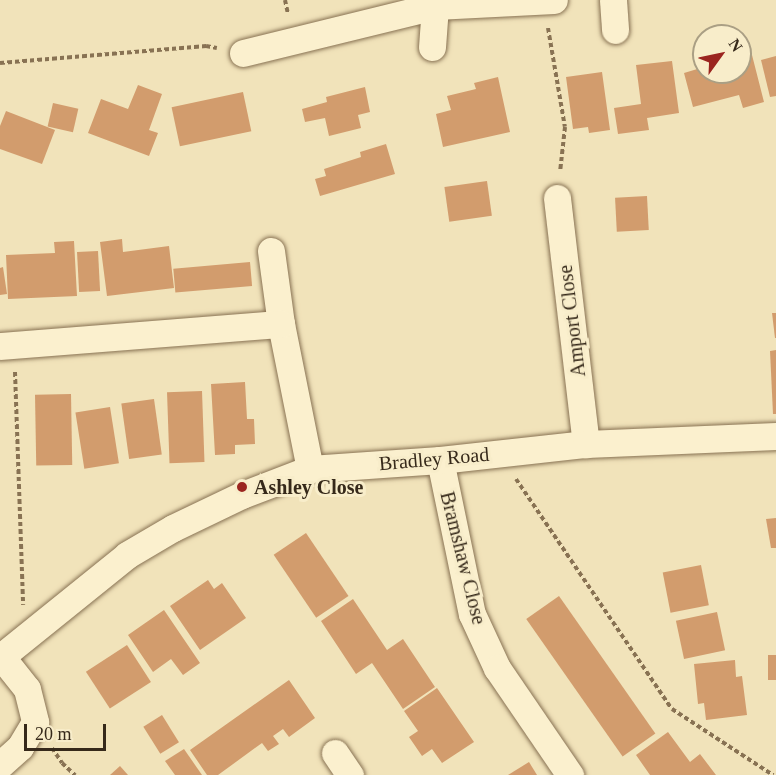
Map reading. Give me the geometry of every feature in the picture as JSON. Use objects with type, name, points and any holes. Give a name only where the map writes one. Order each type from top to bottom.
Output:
[{"type":"street","points":[[243,53],[435,6],[554,0]]},
{"type":"street","points":[[613,0],[615,30]]},
{"type":"street","points":[[432,47],[435,6]]},
{"type":"street","name":"Amport Close","points":[[557,198],[586,444]]},
{"type":"street","points":[[271,251],[281,324],[310,469]]},
{"type":"street","points":[[7,345],[281,324]]},
{"type":"street","name":"Bradley Road","points":[[1,656],[128,555],[172,528],[242,495],[310,469],[499,454],[586,444],[776,436]]},
{"type":"street","name":"Bramshaw Close","points":[[440,459],[472,614],[497,668],[570,775]]},
{"type":"street","points":[[0,765],[20,747],[35,722],[27,689],[1,656]]},
{"type":"path","points":[[544,0],[565,128],[557,198]]},
{"type":"path","points":[[0,63],[206,46],[243,53]]},
{"type":"path","points":[[7,345],[24,639]]},
{"type":"path","points":[[499,454],[672,709],[772,775]]},
{"type":"path","points":[[35,722],[62,763],[75,775]]},
{"type":"building","points":[[752,55],[764,102],[743,108],[739,95],[693,107],[684,73],[692,71],[692,84],[752,84]]},
{"type":"building","points":[[776,56],[776,96],[770,97],[761,60]]},
{"type":"building","points":[[672,61],[679,113],[647,118],[649,130],[618,134],[614,108],[641,104],[636,65]]},
{"type":"building","points":[[602,72],[610,130],[589,133],[588,127],[573,129],[566,77]]},
{"type":"building","points":[[498,77],[510,132],[443,147],[436,114],[451,110],[447,96],[476,89],[474,83]]},
{"type":"building","points":[[138,85],[162,94],[149,130],[158,133],[149,156],[88,133],[101,99],[128,109]]},
{"type":"building","points":[[365,87],[370,112],[358,115],[361,128],[329,136],[325,118],[305,122],[302,109],[327,102],[326,97]]},
{"type":"building","points":[[243,92],[251,131],[180,146],[172,107]]},
{"type":"building","points":[[53,103],[78,109],[73,132],[48,126]]},
{"type":"building","points":[[6,111],[55,130],[42,164],[0,149],[0,126]]},
{"type":"building","points":[[386,144],[395,174],[320,196],[315,179],[326,176],[324,169],[361,157],[360,152]]},
{"type":"building","points":[[487,181],[492,216],[449,222],[444,187]]},
{"type":"building","points":[[647,196],[649,230],[617,232],[615,198]]},
{"type":"building","points":[[122,239],[123,252],[169,246],[174,288],[107,296],[100,242]]},
{"type":"building","points":[[74,241],[77,296],[8,299],[6,255],[55,253],[54,242]]},
{"type":"building","points":[[98,251],[100,291],[79,292],[77,252]]},
{"type":"building","points":[[250,262],[252,286],[175,293],[173,269]]},
{"type":"building","points":[[3,267],[7,294],[0,295],[0,268]]},
{"type":"building","points":[[772,313],[776,313],[776,338],[775,338]]},
{"type":"building","points":[[776,350],[776,414],[773,414],[770,351]]},
{"type":"building","points":[[245,382],[247,419],[254,419],[255,444],[235,445],[235,454],[215,455],[211,384]]},
{"type":"building","points":[[202,391],[204,462],[169,463],[167,392]]},
{"type":"building","points":[[71,394],[72,465],[36,466],[35,395]]},
{"type":"building","points":[[154,399],[162,454],[129,459],[121,404]]},
{"type":"building","points":[[110,407],[119,463],[84,469],[75,412]]},
{"type":"building","points":[[776,518],[776,548],[771,548],[766,519]]},
{"type":"building","points":[[306,533],[348,596],[316,618],[274,555]]},
{"type":"building","points":[[701,565],[709,605],[671,613],[663,572]]},
{"type":"building","points":[[208,580],[214,589],[222,583],[246,618],[200,650],[170,606]]},
{"type":"building","points":[[559,596],[655,734],[623,757],[526,619]]},
{"type":"building","points":[[353,599],[387,650],[403,639],[435,687],[403,709],[372,663],[356,674],[321,621]]},
{"type":"building","points":[[164,610],[200,663],[183,675],[171,659],[153,672],[128,635]]},
{"type":"building","points":[[717,612],[725,650],[684,659],[676,621]]},
{"type":"building","points":[[127,645],[151,682],[110,709],[86,672]]},
{"type":"building","points":[[768,655],[776,655],[776,680],[768,680]]},
{"type":"building","points":[[735,660],[736,677],[742,676],[747,715],[706,720],[704,703],[698,704],[694,664]]},
{"type":"building","points":[[289,680],[315,718],[289,737],[283,729],[273,736],[279,744],[268,751],[262,743],[218,775],[207,775],[190,750]]},
{"type":"building","points":[[437,688],[474,742],[442,763],[432,749],[422,756],[409,737],[418,731],[404,711]]},
{"type":"building","points":[[162,715],[179,742],[160,754],[143,727]]},
{"type":"building","points":[[668,732],[690,762],[700,754],[716,775],[650,775],[636,755]]},
{"type":"building","points":[[184,749],[202,775],[175,775],[165,761]]},
{"type":"building","points":[[529,762],[537,775],[508,775]]},
{"type":"building","points":[[120,766],[128,775],[110,775]]},
{"type":"place","name":"Ashley Close","points":[[242,487]]}]
